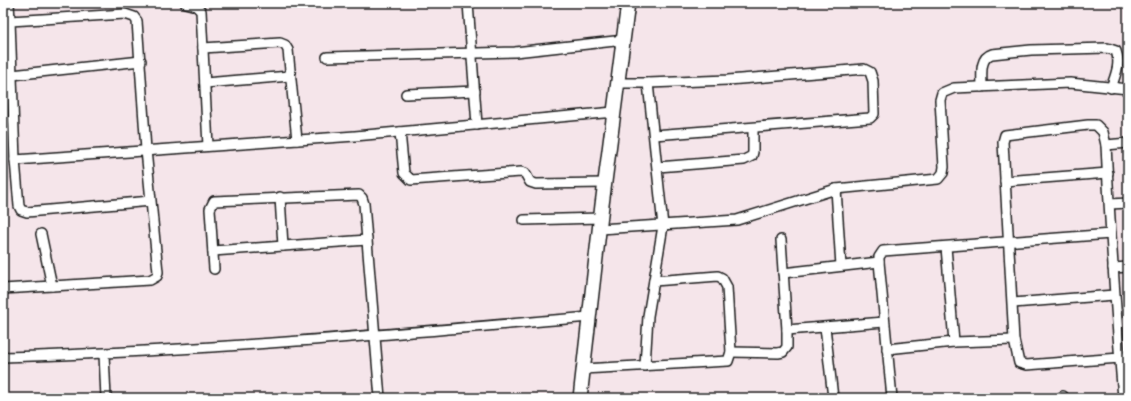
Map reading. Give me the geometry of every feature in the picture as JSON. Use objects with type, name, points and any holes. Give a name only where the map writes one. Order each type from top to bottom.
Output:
[{"type":"street","points":[[9,3],[15,160],[19,206],[24,212],[151,201]]},
{"type":"street","points":[[185,3],[196,6],[201,11],[208,146]]},
{"type":"street","points":[[468,3],[477,125]]},
{"type":"street","points":[[580,398],[628,3]]},
{"type":"street","points":[[3,289],[150,280],[158,276],[146,150],[139,26],[137,21],[130,15],[10,21]]},
{"type":"street","points":[[327,57],[515,52],[624,40]]},
{"type":"street","points":[[203,48],[280,43],[285,45],[288,50],[297,140]]},
{"type":"street","points":[[982,87],[983,60],[988,55],[1031,50],[1107,48],[1116,51],[1118,56],[1118,65],[1111,88]]},
{"type":"street","points":[[12,75],[141,62]]},
{"type":"street","points":[[618,83],[728,80],[864,69],[871,75],[874,114],[870,118],[654,135]]},
{"type":"street","points":[[205,83],[290,76]]},
{"type":"street","points":[[645,366],[646,327],[663,226],[648,83]]},
{"type":"street","points":[[524,220],[663,226],[737,220],[836,189],[933,180],[942,177],[944,167],[940,100],[942,93],[954,88],[1070,83],[1128,89]]},
{"type":"street","points":[[406,94],[475,91]]},
{"type":"street","points":[[15,160],[400,132],[614,112]]},
{"type":"street","points":[[1123,398],[1124,358],[1114,295],[1108,173],[1106,145],[1103,132],[1096,125],[1009,133],[1003,138],[1014,340],[1019,363],[1024,365],[1124,358]]},
{"type":"street","points":[[658,167],[744,160],[752,156],[754,152],[753,128]]},
{"type":"street","points":[[400,132],[404,173],[411,180],[521,172],[525,173],[530,182],[536,184],[605,183]]},
{"type":"street","points":[[1106,145],[1128,143]]},
{"type":"street","points":[[1005,181],[1108,173]]},
{"type":"street","points":[[836,189],[841,266]]},
{"type":"street","points":[[214,269],[210,209],[214,202],[280,197],[358,195],[362,198],[364,204],[376,335],[380,398]]},
{"type":"street","points":[[280,197],[283,246]]},
{"type":"street","points":[[1110,204],[1128,203]]},
{"type":"street","points":[[41,234],[52,286]]},
{"type":"street","points":[[892,398],[879,262],[879,256],[883,250],[946,247],[1111,234]]},
{"type":"street","points":[[213,251],[367,240]]},
{"type":"street","points":[[731,352],[783,352],[787,347],[781,240]]},
{"type":"street","points":[[946,247],[954,342]]},
{"type":"street","points":[[783,273],[879,262]]},
{"type":"street","points":[[1113,268],[1128,267]]},
{"type":"street","points":[[583,369],[726,362],[730,358],[731,352],[727,287],[722,278],[718,276],[654,281]]},
{"type":"street","points":[[1013,303],[1114,295]]},
{"type":"street","points":[[3,357],[104,354],[219,348],[589,318]]},
{"type":"street","points":[[787,330],[884,322]]},
{"type":"street","points":[[825,327],[833,398]]},
{"type":"street","points":[[887,349],[954,342],[1014,340]]},
{"type":"street","points":[[104,354],[106,398]]}]
